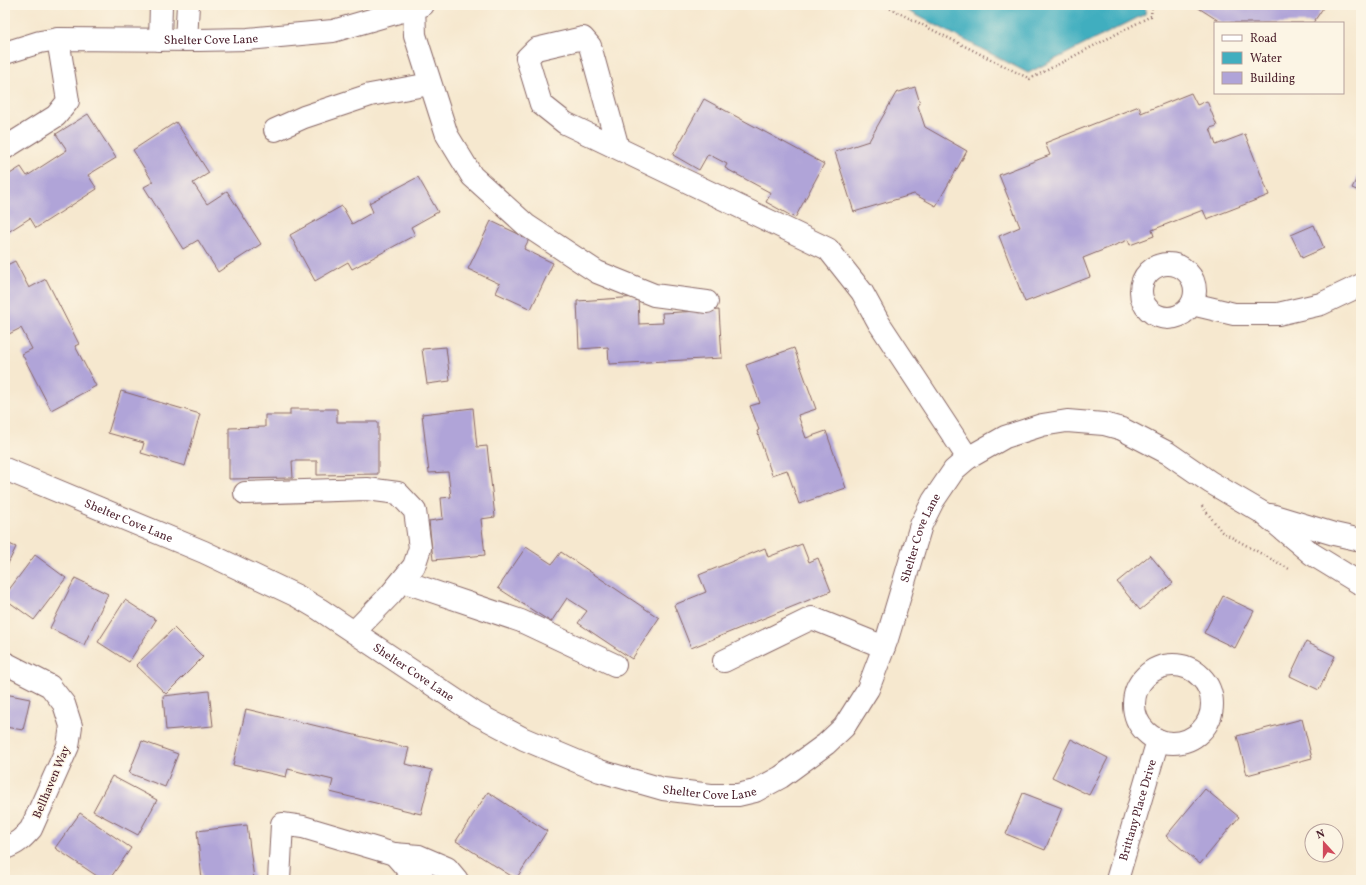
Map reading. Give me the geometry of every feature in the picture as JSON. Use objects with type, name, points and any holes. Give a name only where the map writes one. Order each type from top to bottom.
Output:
[{"type":"street","points":[[160,40],[161,5]]},
{"type":"street","points":[[186,40],[188,5]]},
{"type":"street","points":[[418,6],[414,35],[447,135],[472,176],[526,225],[597,272],[654,295],[707,302]]},
{"type":"street","name":"Shelter Cove Lane","points":[[5,53],[40,42],[58,39],[248,39],[333,31],[418,6]]},
{"type":"street","points":[[618,148],[590,46],[583,38],[536,49],[527,58],[541,104],[565,123],[828,249],[862,292],[879,323],[968,458]]},
{"type":"street","points":[[5,148],[56,116],[68,101],[58,39]]},
{"type":"street","points":[[275,130],[304,117],[370,95],[430,84]]},
{"type":"street","points":[[1192,304],[1234,314],[1278,314],[1321,304],[1361,285]]},
{"type":"street","name":"Shelter Cove Lane","points":[[5,469],[204,552],[297,596],[354,632],[475,713],[524,739],[600,771],[663,789],[711,795],[738,795],[755,791],[781,777],[826,744],[844,727],[868,690],[884,646],[921,525],[933,501],[954,470],[968,458],[1005,436],[1042,425],[1067,421],[1104,424],[1122,429],[1168,453],[1210,482],[1263,513],[1312,554],[1361,584]]},
{"type":"street","points":[[245,493],[367,489],[398,493],[415,511],[420,548],[414,566],[390,595],[354,632]]},
{"type":"street","name":"Shelter Cove Lane","points":[[1263,513],[1334,534],[1361,540]]},
{"type":"street","points":[[402,581],[521,621],[615,665]]},
{"type":"street","points":[[724,661],[812,618],[884,646]]},
{"type":"street","name":"Bellhaven Way","points":[[5,663],[50,686],[64,704],[71,726],[68,746],[31,829],[14,845],[5,848]]},
{"type":"street","name":"Brittany Place Drive","points":[[1117,880],[1158,740]]},
{"type":"street","points":[[279,880],[282,824],[303,827],[394,854],[419,856],[447,868],[457,880]]},
{"type":"street","points":[[394,854],[410,872],[423,880]]},
{"type":"path","points":[[883,5],[1030,79],[1151,16],[1152,5]]},
{"type":"path","points":[[1200,503],[1222,532],[1295,572]]},
{"type":"water","points":[[897,5],[1146,5],[1145,14],[1028,73]]},
{"type":"building","points":[[1198,5],[1325,5],[1314,22],[1220,22],[1197,7]]},
{"type":"building","points":[[915,87],[920,103],[918,106],[925,127],[967,151],[936,206],[914,194],[854,212],[835,152],[869,141],[896,93]]},
{"type":"building","points":[[1191,93],[1197,105],[1207,101],[1217,126],[1210,128],[1216,145],[1245,134],[1269,195],[1207,219],[1203,210],[1152,230],[1154,236],[1130,245],[1128,240],[1083,258],[1090,277],[1025,302],[999,236],[1020,227],[999,175],[1050,155],[1045,143],[1139,106],[1141,113]]},
{"type":"building","points":[[704,99],[824,164],[795,218],[766,202],[771,193],[725,168],[727,164],[708,154],[699,170],[673,155]]},
{"type":"building","points":[[88,114],[116,158],[88,175],[97,189],[36,228],[30,218],[5,234],[5,177],[21,167],[27,176],[67,150],[56,134]]},
{"type":"building","points":[[176,122],[209,173],[193,183],[207,204],[227,191],[261,244],[218,272],[198,240],[183,249],[144,187],[153,182],[133,150]]},
{"type":"building","points":[[1361,170],[1361,192],[1352,188]]},
{"type":"building","points":[[418,177],[438,212],[411,227],[415,235],[352,269],[348,262],[315,281],[290,235],[342,206],[352,224],[373,212],[369,203]]},
{"type":"building","points":[[491,221],[529,239],[524,249],[553,263],[531,309],[496,293],[500,284],[468,269]]},
{"type":"building","points":[[1314,225],[1324,248],[1302,258],[1291,235]]},
{"type":"building","points":[[15,261],[29,288],[46,279],[79,344],[75,346],[96,386],[51,410],[22,354],[32,349],[21,328],[5,336],[5,266]]},
{"type":"building","points":[[638,297],[639,324],[663,323],[662,313],[719,310],[722,358],[609,364],[608,347],[579,349],[577,301]]},
{"type":"building","points":[[446,347],[450,381],[427,384],[422,349]]},
{"type":"building","points":[[794,348],[816,409],[798,415],[806,438],[826,431],[846,488],[799,504],[787,470],[772,475],[757,431],[759,430],[750,406],[760,403],[746,365]]},
{"type":"building","points":[[121,391],[200,414],[185,466],[141,453],[144,443],[108,433]]},
{"type":"building","points":[[473,408],[477,447],[487,446],[495,517],[481,519],[485,555],[433,560],[429,521],[443,519],[441,498],[451,497],[448,472],[429,473],[422,414]]},
{"type":"building","points":[[290,409],[337,409],[337,422],[378,422],[378,474],[317,475],[317,461],[292,461],[293,478],[229,479],[229,428],[265,427],[265,415],[290,415]]},
{"type":"building","points":[[5,542],[16,547],[5,570]]},
{"type":"building","points":[[802,544],[809,562],[818,558],[831,591],[691,648],[674,605],[706,592],[699,575],[765,548],[768,557]]},
{"type":"building","points":[[526,547],[552,564],[561,552],[659,618],[632,659],[578,623],[587,611],[567,598],[551,622],[498,588]]},
{"type":"building","points":[[35,555],[66,578],[34,620],[5,599],[5,595]]},
{"type":"building","points":[[1150,555],[1173,583],[1140,610],[1117,582]]},
{"type":"building","points":[[75,578],[108,594],[84,645],[50,628]]},
{"type":"building","points":[[1223,596],[1254,611],[1235,648],[1204,633]]},
{"type":"building","points":[[125,600],[156,620],[129,662],[98,642]]},
{"type":"building","points":[[174,628],[203,657],[166,694],[136,665]]},
{"type":"building","points":[[1306,642],[1335,656],[1319,690],[1290,676]]},
{"type":"building","points":[[209,691],[213,726],[166,730],[163,696]]},
{"type":"building","points":[[5,694],[30,699],[23,730],[5,727]]},
{"type":"building","points":[[246,709],[409,748],[405,764],[432,770],[421,814],[330,792],[333,780],[288,769],[286,777],[233,765]]},
{"type":"building","points":[[1302,719],[1312,758],[1247,775],[1237,736]]},
{"type":"building","points":[[1071,739],[1108,758],[1089,795],[1052,777]]},
{"type":"building","points":[[142,741],[178,754],[165,787],[129,773]]},
{"type":"building","points":[[112,776],[157,800],[138,835],[93,811]]},
{"type":"building","points":[[1205,789],[1239,817],[1200,864],[1166,836]]},
{"type":"building","points":[[488,792],[547,831],[516,879],[456,841]]},
{"type":"building","points":[[1023,793],[1062,808],[1045,850],[1006,834]]},
{"type":"building","points":[[80,813],[131,848],[109,880],[103,880],[55,848]]},
{"type":"building","points":[[247,825],[254,879],[202,880],[197,831]]}]
